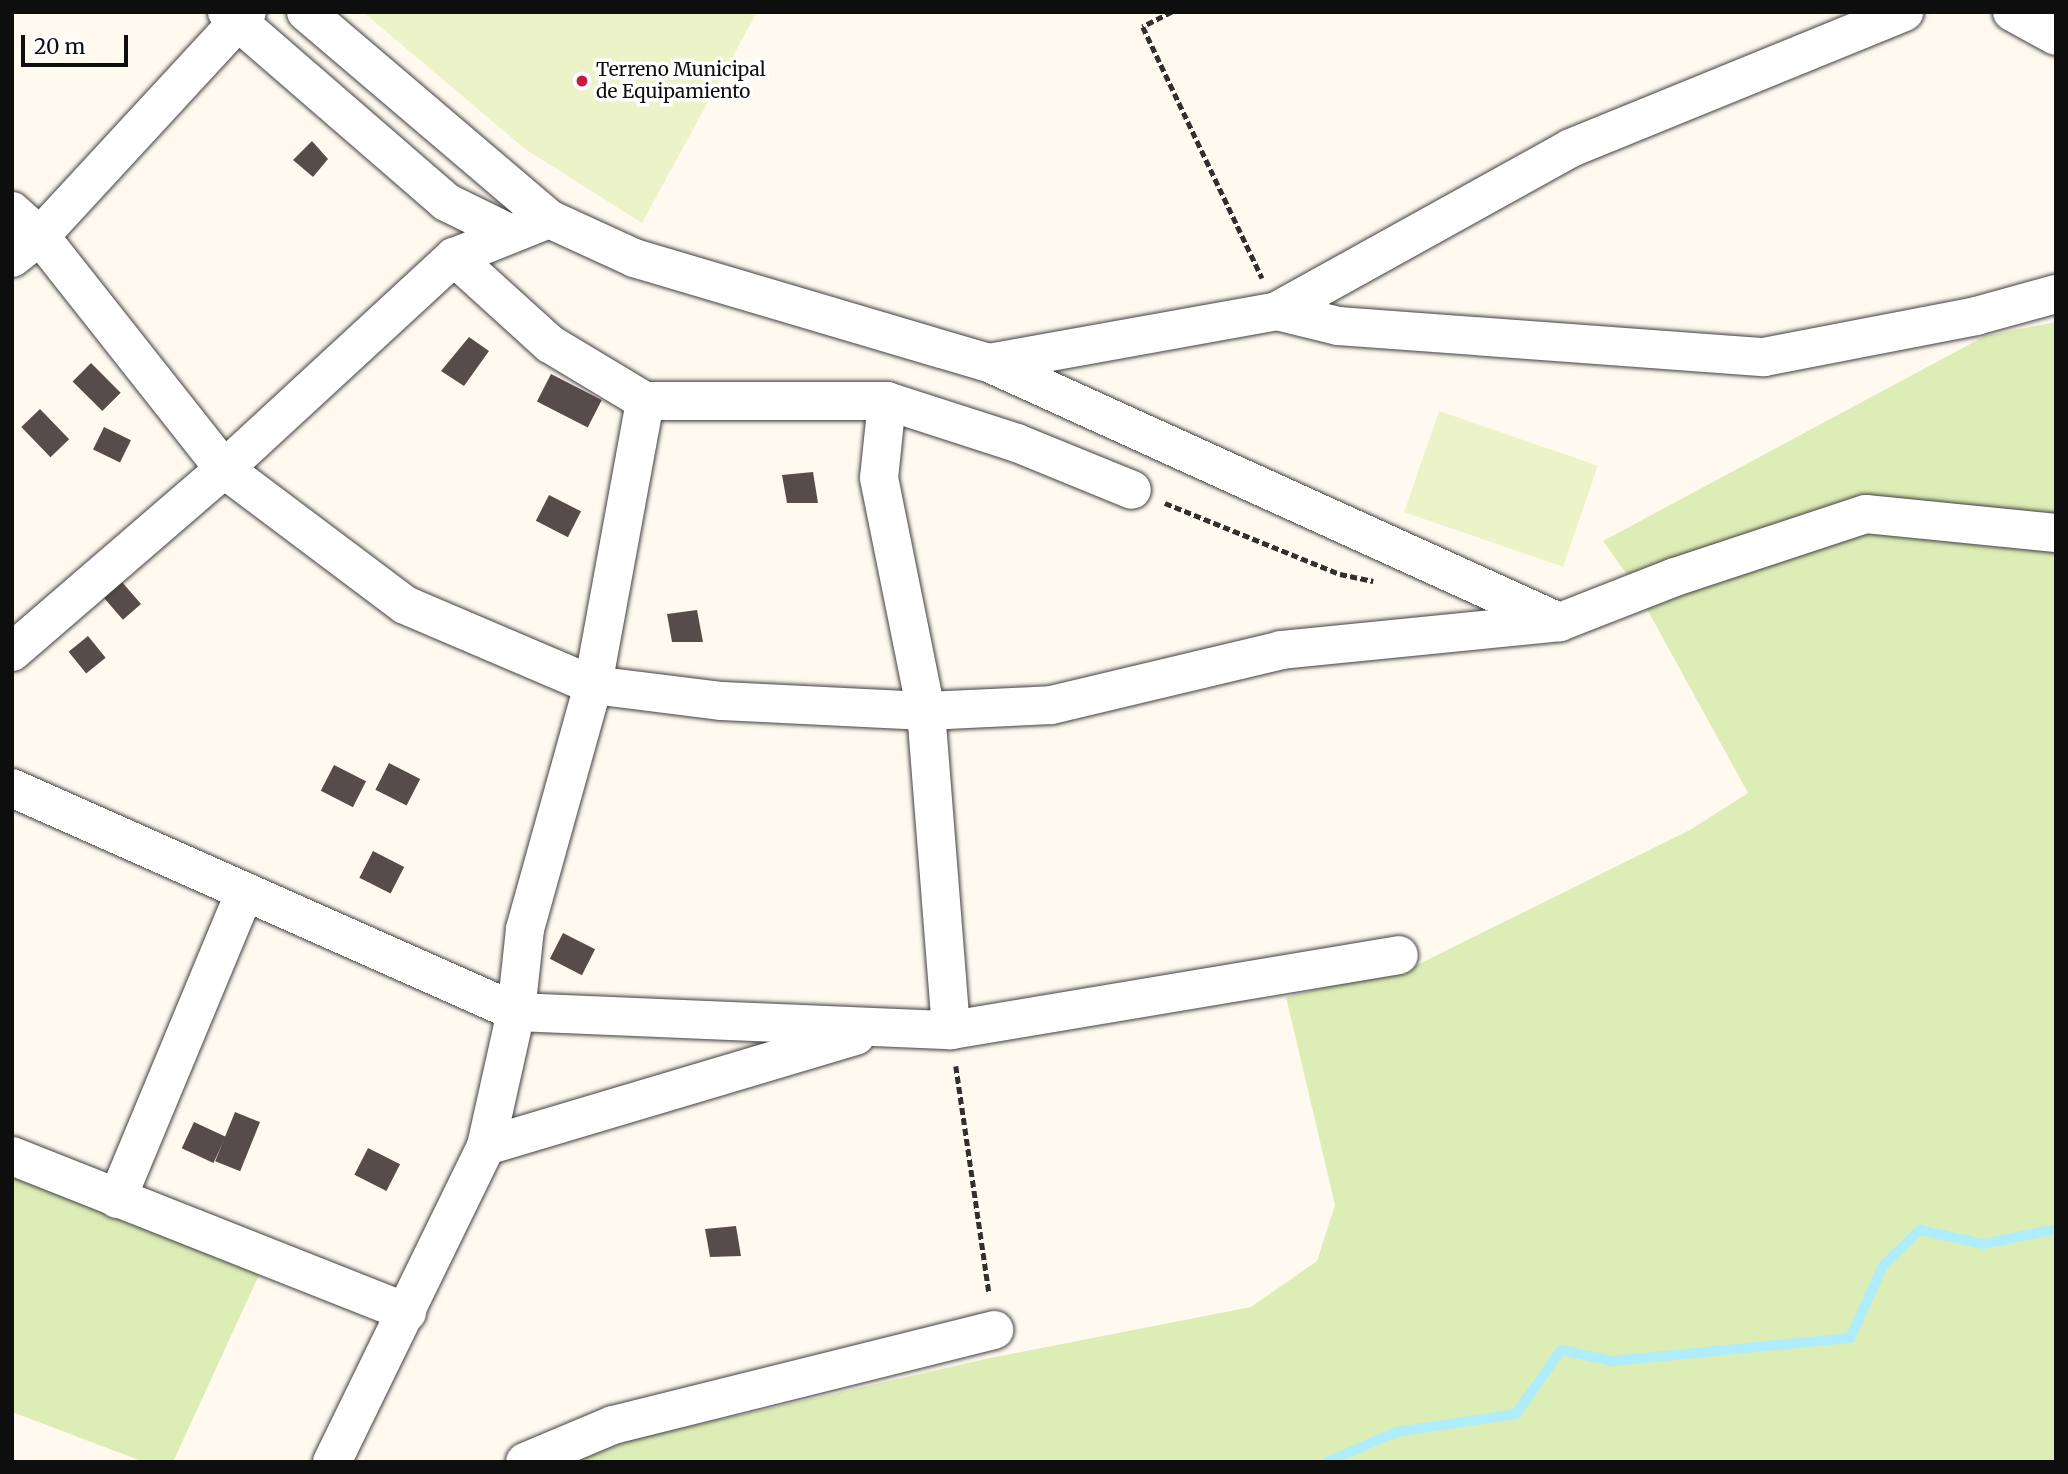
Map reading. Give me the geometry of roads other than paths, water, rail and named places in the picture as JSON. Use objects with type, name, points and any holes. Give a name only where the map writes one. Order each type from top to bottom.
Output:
[{"type":"street","points":[[306,12],[549,219],[634,258],[989,363],[1560,622]]},
{"type":"street","points":[[989,363],[1278,311],[1571,148],[1904,12]]},
{"type":"street","points":[[2012,12],[2056,36]]},
{"type":"street","points":[[511,234],[446,202],[237,15],[21,235],[224,469],[405,605],[593,685],[722,701],[926,711],[1051,705],[1281,650],[1560,622],[1675,577],[1866,514],[2056,533]]},
{"type":"street","points":[[12,652],[224,469],[454,257],[549,219]]},
{"type":"street","points":[[454,257],[550,344],[645,401],[887,401],[1017,443],[1132,490]]},
{"type":"street","points":[[1278,311],[1338,326],[1764,357],[1976,316],[2056,293]]},
{"type":"street","points":[[332,1462],[407,1312],[485,1146],[516,1012],[525,929],[593,685],[645,401]]},
{"type":"street","points":[[887,401],[879,478],[926,711],[951,1030]]},
{"type":"street","points":[[12,788],[516,1012],[951,1030],[1399,955]]},
{"type":"street","points":[[117,1199],[245,892]]},
{"type":"street","points":[[485,1146],[885,1028]]},
{"type":"street","points":[[12,1156],[407,1312]]},
{"type":"street","points":[[525,1462],[613,1425],[994,1330]]},
{"type":"waterway","points":[[1327,1462],[1396,1432],[1516,1414],[1561,1350],[1612,1361],[1850,1338],[1883,1266],[1920,1230],[1983,1244],[2056,1229]]},
{"type":"place","name":"Terreno Municipal de Equipamiento","points":[[582,81]]}]
